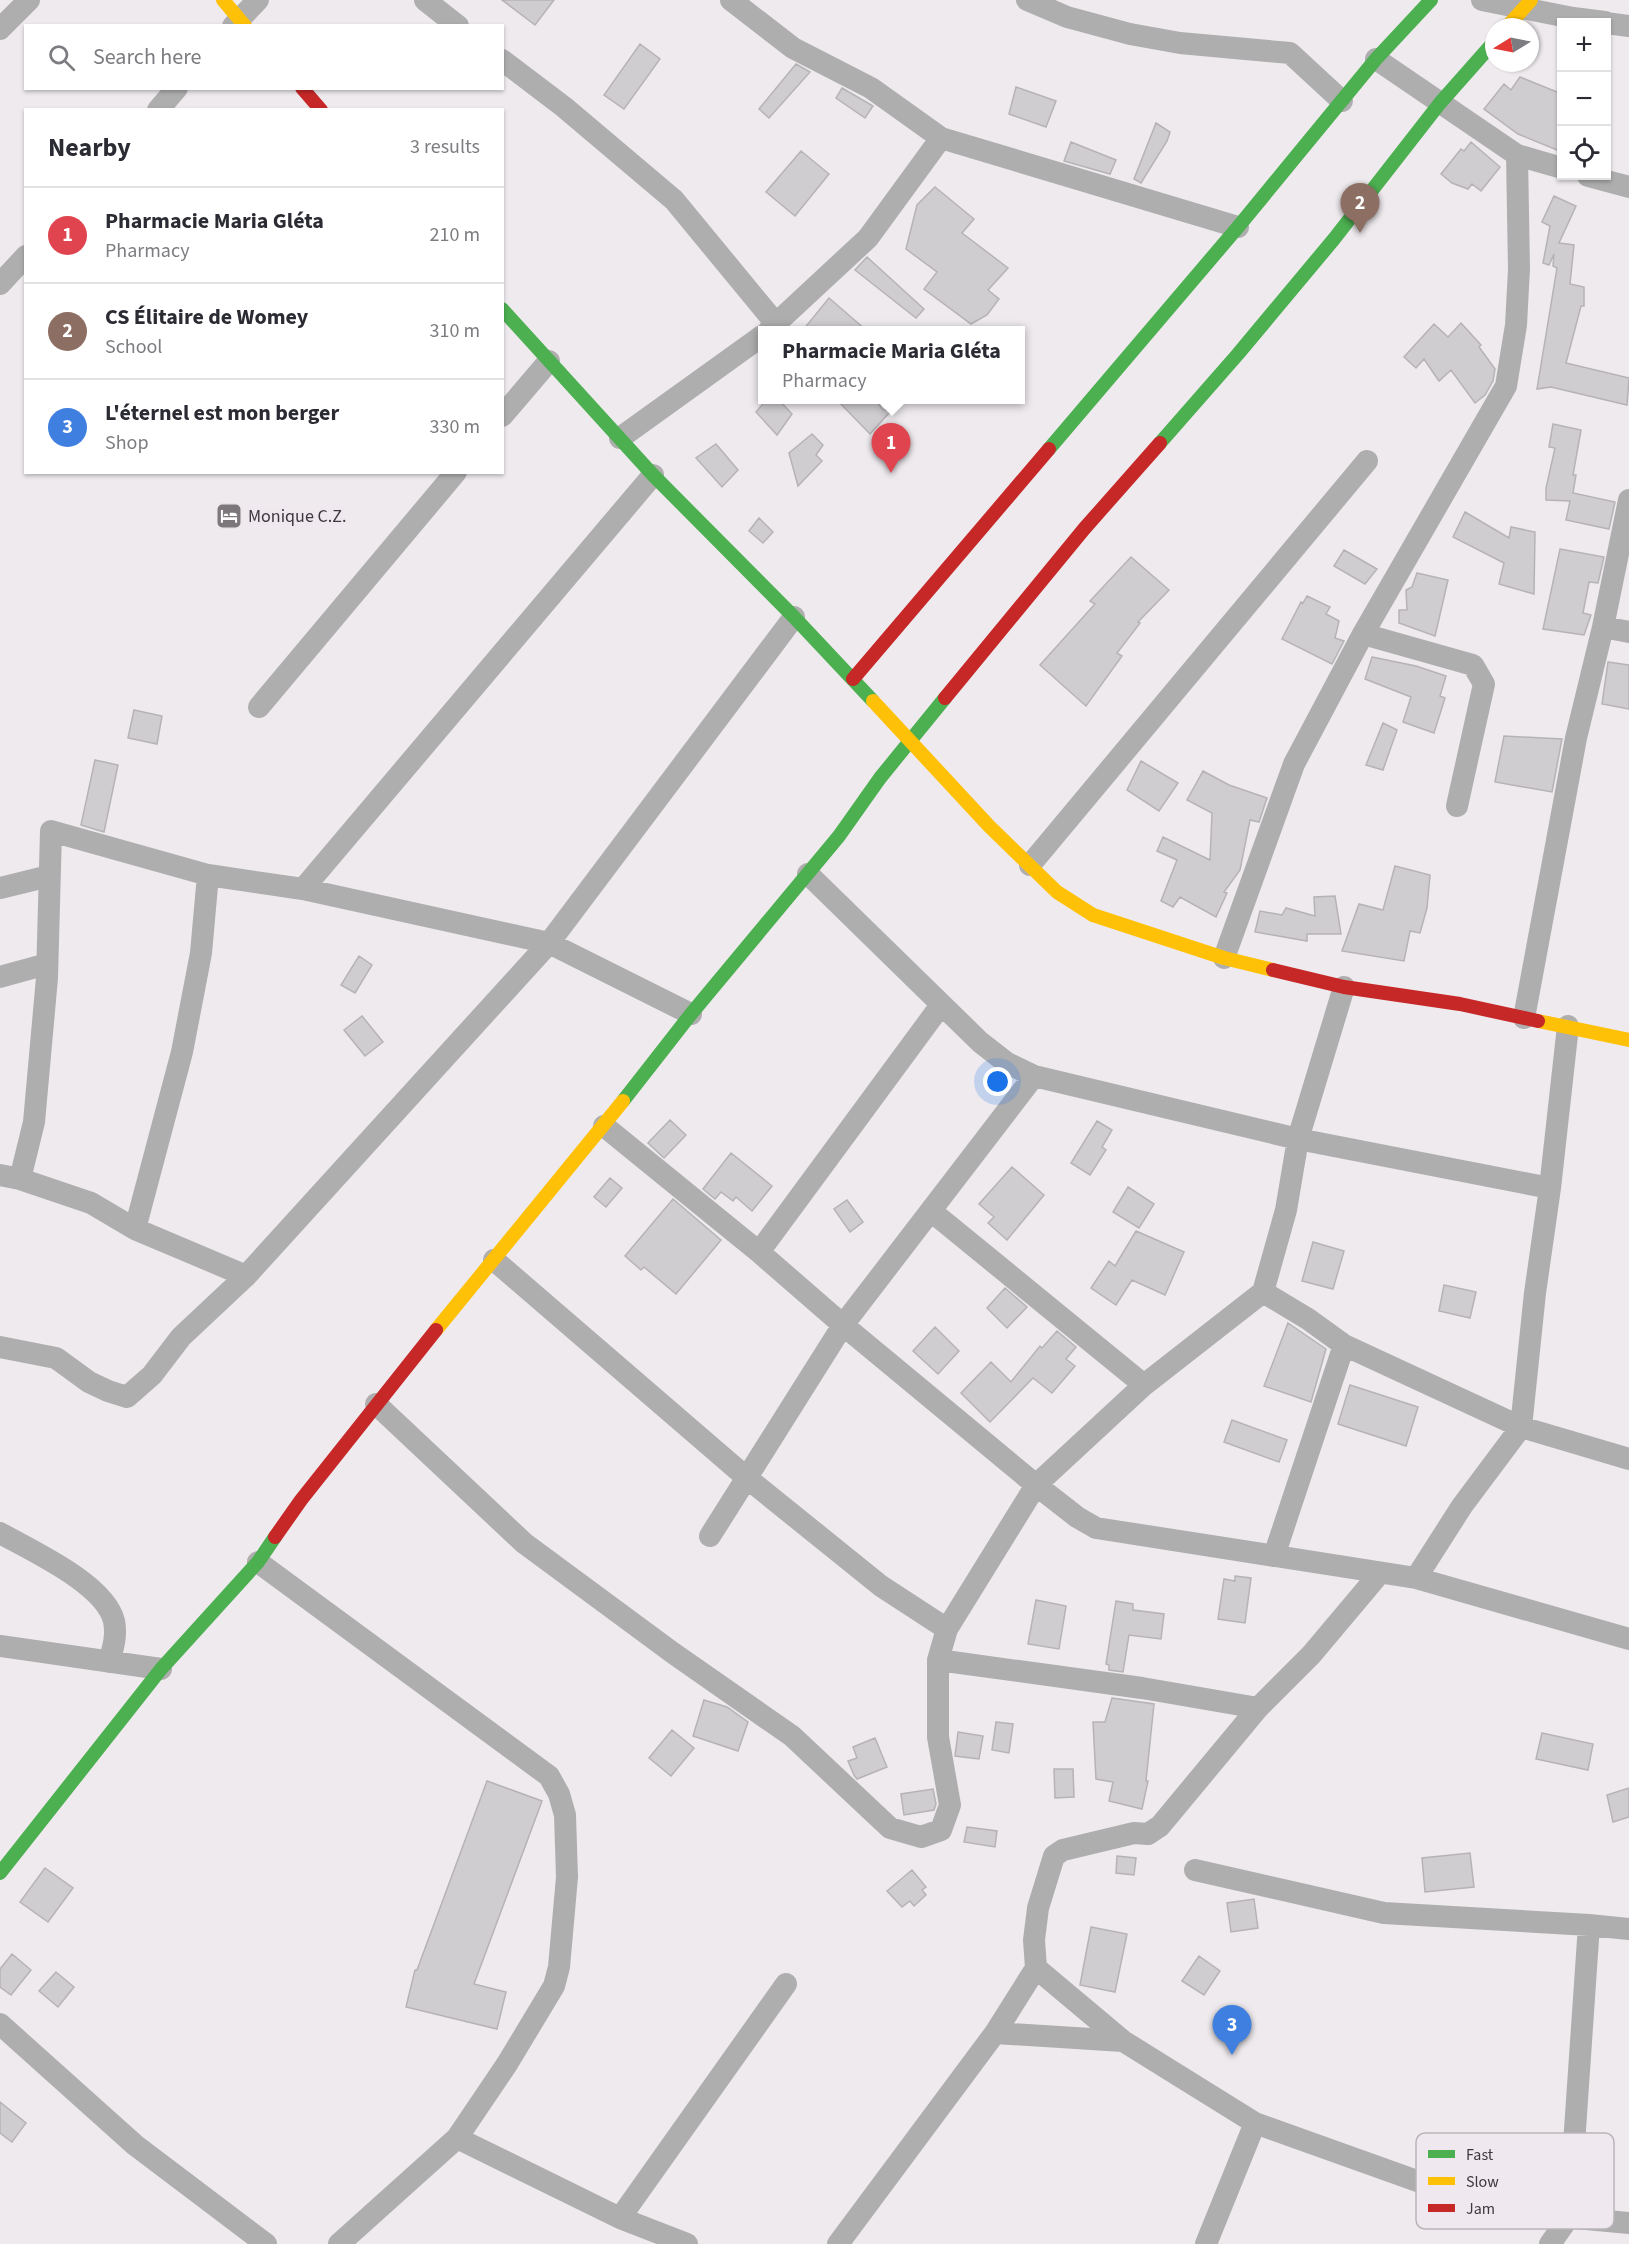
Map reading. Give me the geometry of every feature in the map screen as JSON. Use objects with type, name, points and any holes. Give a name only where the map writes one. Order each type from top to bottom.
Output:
[{"type":"street","points":[[0,29],[29,0]]},
{"type":"street","points":[[223,0],[239,23],[258,0]]},
{"type":"street","points":[[425,0],[455,24]]},
{"type":"street","points":[[731,0],[793,48],[871,88],[941,138],[1238,227]]},
{"type":"street","points":[[1027,0],[1067,17],[1130,34],[1180,44],[1290,53],[1342,101]]},
{"type":"street","points":[[853,679],[1238,227],[1376,59],[1431,0]]},
{"type":"street","points":[[1482,0],[1527,4],[1585,18]]},
{"type":"street","points":[[1515,18],[1527,4]]},
{"type":"street","points":[[1611,24],[1629,26]]},
{"type":"street","points":[[0,1872],[161,1669],[258,1562],[301,1500],[376,1404],[808,874],[911,740],[1084,529],[1238,354],[1326,248],[1440,103],[1485,52]]},
{"type":"street","points":[[1376,59],[1517,155],[1557,167]]},
{"type":"street","points":[[504,62],[564,107],[674,200],[766,326]]},
{"type":"street","points":[[160,108],[175,90]]},
{"type":"street","points":[[304,90],[319,108]]},
{"type":"street","points":[[773,326],[868,238],[941,138]]},
{"type":"street","points":[[1224,958],[1294,764],[1362,634],[1506,386],[1516,325],[1517,155]]},
{"type":"street","points":[[1603,180],[1629,187]]},
{"type":"street","points":[[0,285],[24,258]]},
{"type":"street","points":[[504,311],[653,475],[794,617],[989,826],[1057,892],[1093,915],[1224,958],[1344,987],[1461,1004],[1629,1040]]},
{"type":"street","points":[[620,438],[758,338]]},
{"type":"street","points":[[504,415],[549,361]]},
{"type":"street","points":[[1030,866],[1367,461]]},
{"type":"street","points":[[259,707],[454,474]]},
{"type":"street","points":[[303,889],[653,475]]},
{"type":"street","points":[[1524,1018],[1576,738],[1603,627],[1629,500]]},
{"type":"street","points":[[0,1347],[56,1358],[89,1382],[127,1397],[152,1375],[181,1337],[246,1276],[549,943],[794,617]]},
{"type":"street","points":[[1603,627],[1629,632]]},
{"type":"street","points":[[1362,634],[1473,665],[1484,684],[1457,806]]},
{"type":"street","points":[[246,1276],[135,1229],[91,1203],[10,1177],[34,1122],[47,964],[51,831],[208,875],[303,889],[549,943],[692,1014]]},
{"type":"street","points":[[808,874],[980,1042],[1007,1063],[1034,1076],[1298,1139],[1550,1188]]},
{"type":"street","points":[[135,1229],[182,1052],[201,953],[208,875]]},
{"type":"street","points":[[0,888],[50,876]]},
{"type":"street","points":[[0,976],[47,964]]},
{"type":"street","points":[[376,1404],[524,1543],[673,1653],[792,1736],[890,1828],[921,1837],[941,1830],[950,1805],[938,1737],[938,1660],[947,1629],[1036,1485],[1144,1385],[1263,1292],[1286,1210],[1298,1139],[1344,987]]},
{"type":"street","points":[[759,1252],[941,1005]]},
{"type":"street","points":[[1416,1578],[1462,1506],[1521,1427],[1568,1026]]},
{"type":"street","points":[[710,1536],[843,1325],[1034,1076]]},
{"type":"street","points":[[604,1126],[759,1252],[1036,1485],[1077,1517],[1096,1528],[1416,1578],[1629,1639]]},
{"type":"street","points":[[931,1211],[1144,1385]]},
{"type":"street","points":[[494,1260],[747,1478],[881,1586],[947,1629]]},
{"type":"street","points":[[1263,1292],[1308,1319],[1344,1345],[1521,1427],[1629,1459]]},
{"type":"street","points":[[1274,1556],[1344,1345]]},
{"type":"street","points":[[0,1533],[85,1583],[104,1600],[114,1620],[115,1630],[115,1641],[109,1662]]},
{"type":"street","points":[[258,1562],[549,1776],[559,1794],[565,1815],[567,1876],[559,1967],[554,1986],[507,2064],[457,2138],[339,2244]]},
{"type":"street","points":[[838,2244],[995,2033],[1036,1968],[1034,1940],[1038,1908],[1054,1856],[1064,1850],[1134,1833],[1148,1834],[1160,1826],[1258,1708],[1311,1655],[1380,1573]]},
{"type":"street","points":[[0,1646],[161,1669]]},
{"type":"street","points":[[938,1660],[1142,1688],[1258,1708]]},
{"type":"street","points":[[1195,1870],[1384,1912],[1629,1929]]},
{"type":"street","points":[[1575,2133],[1590,1925]]},
{"type":"street","points":[[1036,1968],[1123,2041],[1255,2123],[1416,2181]]},
{"type":"street","points":[[620,2218],[786,1984]]},
{"type":"street","points":[[0,2024],[135,2145],[266,2244]]},
{"type":"street","points":[[995,2033],[1123,2041]]},
{"type":"street","points":[[1206,2244],[1255,2123]]},
{"type":"street","points":[[457,2138],[620,2218],[687,2244]]},
{"type":"street","points":[[1614,2222],[1629,2223]]},
{"type":"street","points":[[1550,2244],[1561,2229]]},
{"type":"building","points":[[502,0],[554,0],[535,25]]},
{"type":"building","points":[[640,44],[660,59],[624,109],[604,95]]},
{"type":"building","points":[[796,64],[810,72],[769,118],[759,109]]},
{"type":"building","points":[[1520,77],[1557,92],[1557,150],[1518,134],[1484,109],[1504,84],[1511,90]]},
{"type":"building","points":[[1016,87],[1056,101],[1046,127],[1009,114]]},
{"type":"building","points":[[842,88],[873,106],[865,118],[836,98]]},
{"type":"building","points":[[1156,123],[1170,132],[1167,141],[1141,183],[1134,179]]},
{"type":"building","points":[[1071,142],[1116,160],[1110,174],[1064,161]]},
{"type":"building","points":[[1471,142],[1500,167],[1481,191],[1472,184],[1468,189],[1452,183],[1441,174],[1461,149],[1464,151]]},
{"type":"building","points":[[801,151],[829,174],[795,216],[766,192]]},
{"type":"building","points":[[935,187],[974,219],[962,233],[1008,268],[988,290],[999,299],[987,315],[971,324],[924,289],[937,272],[906,249],[917,205]]},
{"type":"building","points":[[1554,196],[1576,206],[1559,243],[1574,245],[1570,284],[1584,287],[1584,306],[1581,306],[1566,363],[1629,378],[1627,405],[1551,387],[1537,389],[1557,268],[1553,266],[1554,254],[1549,265],[1543,263],[1550,226],[1542,222]]},
{"type":"building","points":[[867,257],[924,309],[916,318],[855,270]]},
{"type":"building","points":[[829,298],[861,326],[806,326]]},
{"type":"building","points":[[1461,323],[1481,345],[1479,347],[1495,369],[1493,381],[1485,395],[1475,403],[1451,370],[1439,381],[1424,359],[1416,368],[1404,357],[1434,324],[1448,337]]},
{"type":"building","points":[[763,404],[783,404],[792,414],[777,435],[756,412]]},
{"type":"building","points":[[841,404],[879,404],[882,409],[890,412],[870,434]]},
{"type":"building","points":[[1553,424],[1581,430],[1573,475],[1576,475],[1573,493],[1615,502],[1609,529],[1566,520],[1570,501],[1546,500],[1546,488],[1555,448],[1549,447]]},
{"type":"building","points":[[812,434],[823,445],[816,455],[822,461],[798,486],[789,453]]},
{"type":"building","points":[[716,444],[738,470],[722,487],[696,458]]},
{"type":"building","points":[[1465,512],[1509,538],[1511,527],[1535,532],[1534,594],[1499,584],[1504,563],[1453,537]]},
{"type":"building","points":[[759,518],[773,532],[763,543],[749,531]]},
{"type":"building","points":[[1560,549],[1604,557],[1598,583],[1589,582],[1583,613],[1591,615],[1584,635],[1543,629]]},
{"type":"building","points":[[1344,550],[1377,569],[1365,584],[1334,566]]},
{"type":"building","points":[[1131,557],[1169,590],[1138,622],[1140,623],[1117,653],[1122,656],[1086,706],[1040,665],[1095,604],[1090,601]]},
{"type":"building","points":[[1417,573],[1448,580],[1435,636],[1399,623],[1399,610],[1407,610],[1406,590],[1412,587]]},
{"type":"building","points":[[1307,596],[1330,607],[1326,614],[1339,621],[1335,638],[1344,641],[1332,664],[1282,639],[1301,602],[1303,603]]},
{"type":"building","points":[[1372,657],[1416,666],[1446,676],[1440,696],[1445,698],[1434,733],[1403,722],[1411,697],[1365,679]]},
{"type":"building","points":[[1608,662],[1629,665],[1629,709],[1602,704]]},
{"type":"building","points":[[134,710],[162,716],[157,744],[128,738]]},
{"type":"building","points":[[1383,723],[1397,730],[1383,770],[1366,765]]},
{"type":"building","points":[[1504,736],[1562,739],[1552,792],[1495,782]]},
{"type":"building","points":[[95,760],[118,765],[104,832],[81,825]]},
{"type":"building","points":[[1141,761],[1178,783],[1159,811],[1127,790]]},
{"type":"building","points":[[1203,771],[1229,785],[1267,798],[1259,822],[1250,820],[1240,870],[1224,892],[1227,893],[1216,917],[1180,897],[1173,907],[1161,901],[1177,860],[1157,851],[1163,837],[1210,860],[1212,813],[1187,800]]},
{"type":"building","points":[[1395,866],[1430,875],[1427,908],[1420,933],[1410,931],[1404,961],[1342,951],[1359,904],[1383,910]]},
{"type":"building","points":[[1335,896],[1341,934],[1307,934],[1307,941],[1255,932],[1260,911],[1282,915],[1286,908],[1315,916],[1314,897]]},
{"type":"building","points":[[359,956],[372,965],[355,993],[341,985]]},
{"type":"building","points":[[362,1016],[383,1042],[365,1056],[344,1030]]},
{"type":"building","points":[[670,1120],[686,1135],[664,1158],[648,1143]]},
{"type":"building","points":[[1097,1121],[1112,1130],[1102,1147],[1106,1150],[1090,1175],[1071,1163]]},
{"type":"building","points":[[731,1153],[772,1186],[752,1211],[736,1197],[733,1201],[721,1192],[715,1199],[703,1189]]},
{"type":"building","points":[[1012,1167],[1044,1195],[1007,1240],[988,1223],[994,1217],[979,1204]]},
{"type":"building","points":[[610,1178],[622,1188],[606,1207],[594,1197]]},
{"type":"building","points":[[1128,1187],[1154,1204],[1139,1228],[1113,1212]]},
{"type":"building","points":[[673,1199],[721,1240],[676,1294],[644,1267],[641,1270],[625,1256]]},
{"type":"building","points":[[847,1200],[863,1222],[850,1232],[834,1209]]},
{"type":"building","points":[[1136,1231],[1184,1252],[1165,1295],[1132,1280],[1116,1305],[1091,1288],[1109,1261],[1115,1266]]},
{"type":"building","points":[[1313,1242],[1344,1251],[1333,1289],[1302,1281]]},
{"type":"building","points":[[1444,1285],[1476,1292],[1470,1318],[1439,1311]]},
{"type":"building","points":[[1005,1288],[1027,1307],[1007,1328],[987,1308]]},
{"type":"building","points":[[1288,1323],[1326,1349],[1311,1402],[1264,1386]]},
{"type":"building","points":[[935,1327],[959,1351],[938,1374],[913,1351]]},
{"type":"building","points":[[1057,1331],[1076,1347],[1066,1359],[1075,1366],[1052,1393],[1033,1378],[990,1422],[961,1393],[991,1362],[1011,1382],[1040,1346],[1042,1348]]},
{"type":"building","points":[[1350,1385],[1418,1407],[1406,1446],[1338,1424]]},
{"type":"building","points":[[1232,1420],[1287,1440],[1279,1462],[1224,1442]]},
{"type":"building","points":[[1235,1576],[1251,1578],[1245,1623],[1218,1619],[1224,1579],[1235,1581]]},
{"type":"building","points":[[1036,1600],[1066,1606],[1059,1649],[1028,1644]]},
{"type":"building","points":[[1116,1601],[1133,1604],[1133,1610],[1164,1614],[1161,1639],[1129,1635],[1123,1672],[1109,1670],[1109,1665],[1106,1664]]},
{"type":"building","points":[[1112,1698],[1154,1704],[1146,1781],[1148,1781],[1142,1809],[1109,1801],[1113,1782],[1096,1779],[1093,1722],[1105,1722]]},
{"type":"building","points":[[704,1700],[727,1707],[748,1722],[738,1751],[693,1736]]},
{"type":"building","points":[[996,1722],[1013,1724],[1009,1753],[992,1750]]},
{"type":"building","points":[[672,1730],[694,1748],[671,1776],[649,1758]]},
{"type":"building","points":[[958,1732],[983,1736],[979,1759],[955,1756]]},
{"type":"building","points":[[1542,1733],[1593,1744],[1588,1770],[1536,1759]]},
{"type":"building","points":[[875,1738],[887,1767],[857,1779],[848,1761],[857,1758],[853,1747]]},
{"type":"building","points":[[1054,1769],[1073,1769],[1074,1797],[1055,1798]]},
{"type":"building","points":[[487,1781],[542,1801],[474,1984],[506,1992],[497,2029],[406,2007],[415,1970],[417,1970]]},
{"type":"building","points":[[1629,1788],[1629,1817],[1613,1822],[1607,1795]]},
{"type":"building","points":[[933,1789],[936,1804],[934,1810],[904,1815],[901,1794]]},
{"type":"building","points":[[967,1827],[997,1831],[995,1847],[964,1842]]},
{"type":"building","points":[[1470,1853],[1474,1887],[1425,1892],[1422,1858]]},
{"type":"building","points":[[1117,1856],[1136,1858],[1134,1875],[1116,1873]]},
{"type":"building","points":[[45,1868],[73,1888],[48,1922],[20,1902]]},
{"type":"building","points":[[912,1870],[926,1887],[922,1890],[926,1895],[914,1906],[910,1901],[902,1907],[887,1891]]},
{"type":"building","points":[[1254,1899],[1258,1928],[1231,1932],[1227,1903]]},
{"type":"building","points":[[1091,1927],[1127,1934],[1115,1992],[1080,1985]]},
{"type":"building","points":[[12,1954],[31,1970],[11,1995],[0,1987],[0,1969]]},
{"type":"building","points":[[1199,1956],[1220,1971],[1204,1995],[1182,1981]]},
{"type":"building","points":[[56,1972],[74,1987],[58,2007],[39,1991]]},
{"type":"building","points":[[0,2102],[26,2123],[12,2142],[0,2133]]},
{"type":"traffic: fast","points":[[1049,449],[1238,227],[1376,59],[1431,0]]},
{"type":"traffic: fast","points":[[1160,443],[1334,239],[1440,103],[1485,52]]},
{"type":"traffic: fast","points":[[504,311],[653,475],[794,617],[873,701]]},
{"type":"traffic: fast","points":[[623,1101],[691,1014],[839,836],[880,778],[945,698]]},
{"type":"traffic: fast","points":[[0,1873],[161,1669],[258,1562],[275,1537]]},
{"type":"traffic: slow","points":[[223,0],[243,24]]},
{"type":"traffic: slow","points":[[1515,18],[1531,0]]},
{"type":"traffic: slow","points":[[873,701],[989,826],[1057,892],[1093,915],[1224,958],[1273,970]]},
{"type":"traffic: slow","points":[[1538,1021],[1629,1040]]},
{"type":"traffic: slow","points":[[436,1330],[623,1101]]},
{"type":"traffic: jam","points":[[304,90],[319,108]]},
{"type":"traffic: jam","points":[[945,698],[1084,529],[1160,443]]},
{"type":"traffic: jam","points":[[853,679],[1049,449]]},
{"type":"traffic: jam","points":[[1273,970],[1344,987],[1460,1004],[1538,1021]]},
{"type":"traffic: jam","points":[[275,1537],[301,1500],[436,1330]]},
{"type":"place","name":"CS Élitaire de Womey","points":[[1360,233]]},
{"type":"place","name":"Pharmacie Maria Gléta","points":[[891,473]]},
{"type":"place","name":"Monique C.Z.","points":[[229,516]]},
{"type":"place","name":"L'éternel est mon berger","points":[[1232,2055]]}]
